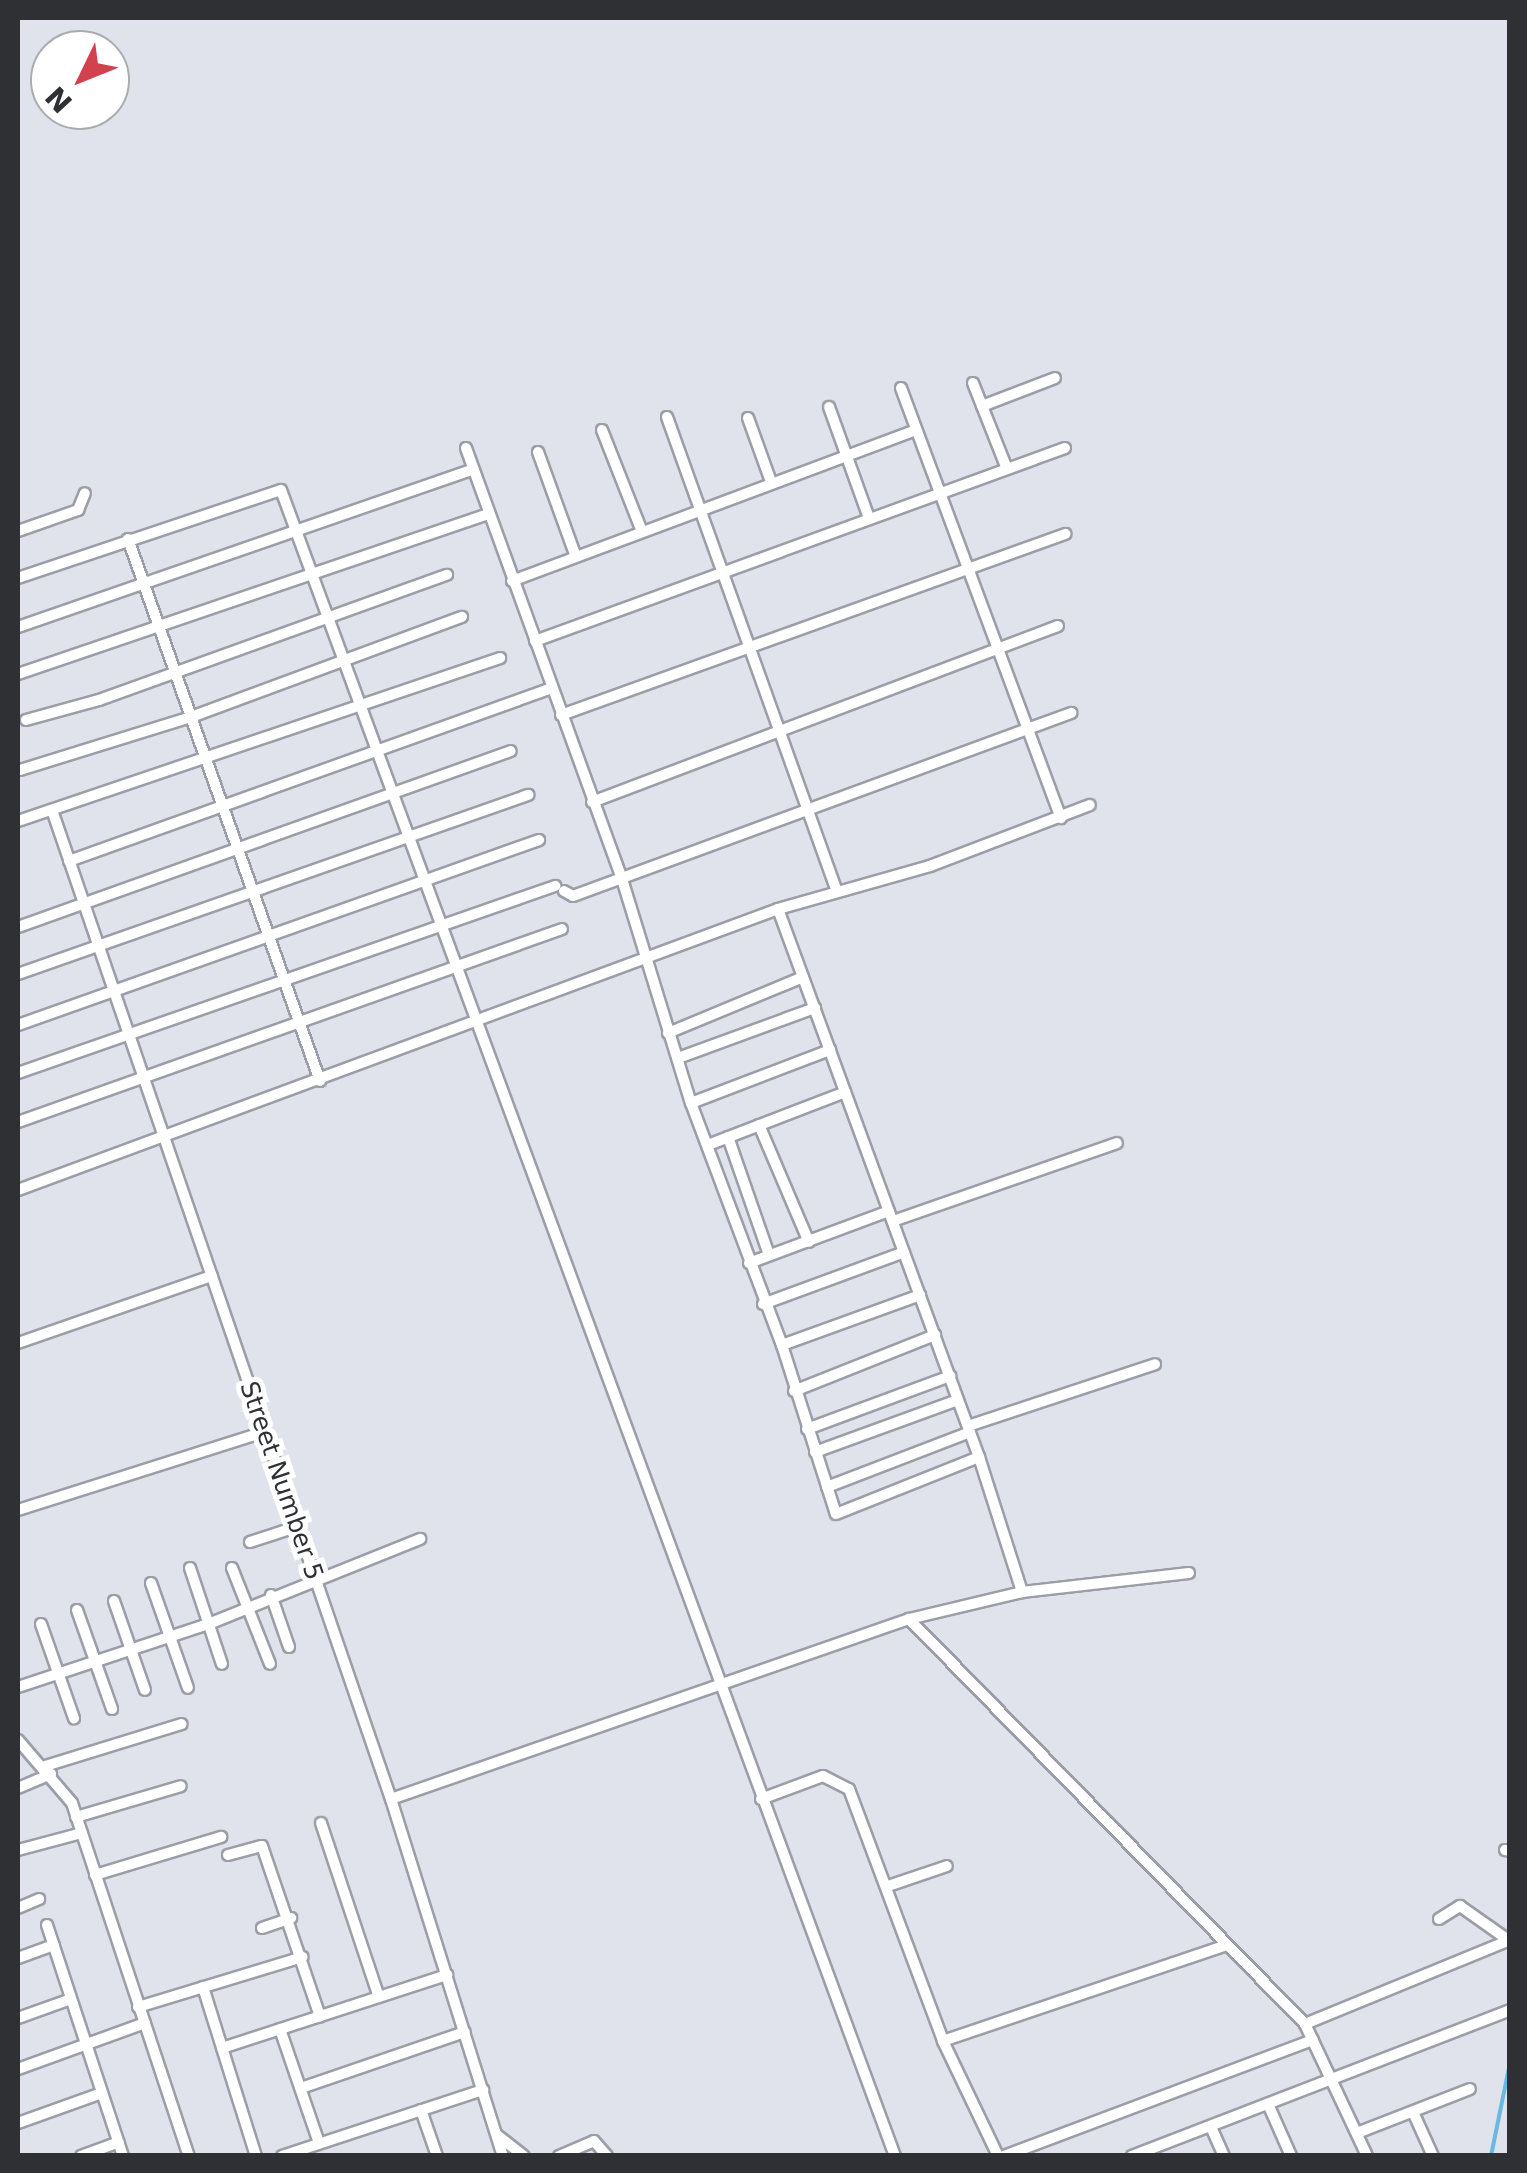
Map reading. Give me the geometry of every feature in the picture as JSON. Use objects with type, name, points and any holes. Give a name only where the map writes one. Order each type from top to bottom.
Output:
[{"type":"street","points":[[982,406],[1054,378]]},
{"type":"street","points":[[972,383],[1007,468]]},
{"type":"street","points":[[901,388],[1060,818]]},
{"type":"street","points":[[829,407],[869,518]]},
{"type":"street","points":[[666,416],[836,889]]},
{"type":"street","points":[[748,418],[770,479]]},
{"type":"street","points":[[602,430],[642,530]]},
{"type":"street","points":[[512,580],[770,479],[916,430]]},
{"type":"street","points":[[466,448],[549,689],[622,879],[691,1103],[782,1345],[836,1514],[851,1513],[979,1457]]},
{"type":"street","points":[[534,641],[722,569],[1065,448]]},
{"type":"street","points":[[538,452],[575,554]]},
{"type":"street","points":[[18,627],[473,468]]},
{"type":"street","points":[[18,578],[276,488],[329,618],[438,926],[895,2156]]},
{"type":"street","points":[[18,531],[78,510],[84,493]]},
{"type":"street","points":[[18,674],[488,514]]},
{"type":"street","points":[[562,715],[1065,534]]},
{"type":"street","points":[[128,539],[320,1081]]},
{"type":"street","points":[[26,720],[175,672],[447,574]]},
{"type":"street","points":[[20,770],[191,718],[462,618]]},
{"type":"street","points":[[592,802],[1058,626]]},
{"type":"street","points":[[18,821],[206,762],[500,658]]},
{"type":"street","points":[[69,861],[549,689]]},
{"type":"street","points":[[18,1073],[438,926],[560,888],[573,896],[1071,713]]},
{"type":"street","points":[[18,927],[239,852],[511,751]]},
{"type":"street","points":[[18,974],[528,795]]},
{"type":"street","points":[[19,1185],[163,1139],[647,963],[836,889],[930,866],[1090,805]]},
{"type":"street","name":"Street Number 5","points":[[52,810],[390,1800],[503,2156]]},
{"type":"street","points":[[18,1024],[539,840]]},
{"type":"street","points":[[778,910],[969,1429],[1022,1592]]},
{"type":"street","points":[[18,1122],[562,929]]},
{"type":"street","points":[[668,1033],[803,976]]},
{"type":"street","points":[[678,1058],[814,1008]]},
{"type":"street","points":[[691,1103],[830,1050]]},
{"type":"street","points":[[708,1145],[845,1092]]},
{"type":"street","points":[[759,1125],[809,1242]]},
{"type":"street","points":[[728,1137],[769,1255]]},
{"type":"street","points":[[749,1263],[1117,1143]]},
{"type":"street","points":[[764,1304],[904,1252]]},
{"type":"street","points":[[18,1343],[212,1276]]},
{"type":"street","points":[[782,1345],[920,1295]]},
{"type":"street","points":[[794,1391],[934,1336]]},
{"type":"street","points":[[827,1487],[969,1429],[1155,1364]]},
{"type":"street","points":[[807,1429],[950,1376]]},
{"type":"street","points":[[815,1452],[958,1400]]},
{"type":"street","points":[[18,1510],[264,1432]]},
{"type":"street","points":[[250,1542],[296,1527]]},
{"type":"street","points":[[18,1686],[166,1634],[206,1624],[420,1538]]},
{"type":"street","points":[[190,1568],[222,1664]]},
{"type":"street","points":[[232,1568],[270,1664]]},
{"type":"street","points":[[390,1800],[909,1619],[1022,1592],[1189,1573]]},
{"type":"street","points":[[150,1583],[188,1688]]},
{"type":"street","points":[[271,1596],[288,1647]]},
{"type":"street","points":[[114,1602],[145,1690]]},
{"type":"street","points":[[78,1610],[112,1709]]},
{"type":"street","points":[[909,1619],[1224,1946],[1305,2024],[1367,2156]]},
{"type":"street","points":[[40,1624],[74,1718]]},
{"type":"street","points":[[18,1788],[47,1770],[182,1724]]},
{"type":"street","points":[[18,1740],[47,1770],[76,1817],[189,2156]]},
{"type":"street","points":[[761,1799],[823,1776],[849,1789],[943,2041],[1001,2156],[1313,2040]]},
{"type":"street","points":[[76,1817],[181,1786]]},
{"type":"street","points":[[321,1823],[379,1997]]},
{"type":"street","points":[[18,1850],[82,1832]]},
{"type":"street","points":[[95,1875],[222,1837]]},
{"type":"street","points":[[228,1854],[262,1846],[291,1918],[320,2016]]},
{"type":"street","points":[[888,1886],[947,1866]]},
{"type":"street","points":[[18,1908],[39,1899]]},
{"type":"street","points":[[1439,1919],[1460,1906],[1507,1939]]},
{"type":"street","points":[[262,1928],[291,1918]]},
{"type":"street","points":[[47,1925],[123,2156]]},
{"type":"street","points":[[1305,2024],[1507,1939]]},
{"type":"street","points":[[18,1958],[54,1945]]},
{"type":"street","points":[[943,2041],[1224,1946]]},
{"type":"street","points":[[138,2007],[303,1957]]},
{"type":"street","points":[[222,2048],[447,1974]]},
{"type":"street","points":[[203,1988],[256,2156]]},
{"type":"street","points":[[18,2018],[72,2000]]},
{"type":"street","points":[[1132,2156],[1510,2010]]},
{"type":"street","points":[[18,2070],[144,2023]]},
{"type":"street","points":[[280,2029],[319,2144]]},
{"type":"street","points":[[301,2088],[465,2032]]},
{"type":"street","points":[[1358,2134],[1470,2089]]},
{"type":"street","points":[[282,2156],[483,2090]]},
{"type":"street","points":[[18,2123],[102,2092]]},
{"type":"street","points":[[1268,2104],[1290,2156]]},
{"type":"street","points":[[420,2110],[436,2156]]},
{"type":"street","points":[[1413,2112],[1433,2156]]},
{"type":"street","points":[[1211,2127],[1224,2156]]},
{"type":"street","points":[[497,2135],[524,2156]]},
{"type":"street","points":[[559,2156],[594,2141],[606,2156]]},
{"type":"street","points":[[81,2156],[118,2142]]},
{"type":"waterway","points":[[1491,2156],[1510,2063]]}]
